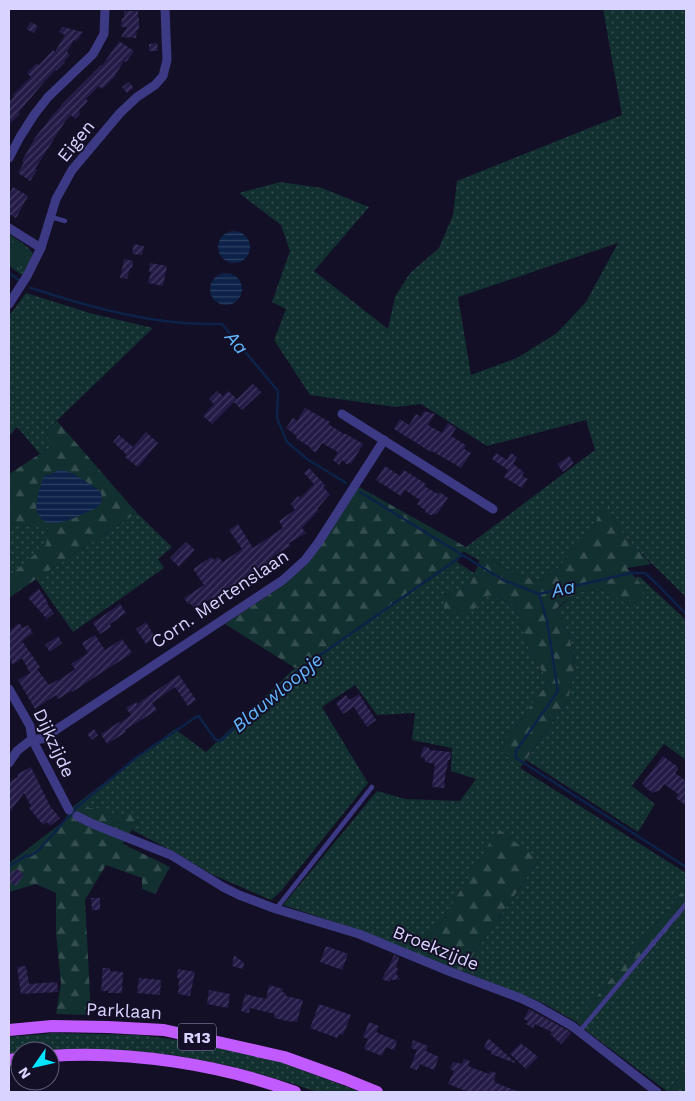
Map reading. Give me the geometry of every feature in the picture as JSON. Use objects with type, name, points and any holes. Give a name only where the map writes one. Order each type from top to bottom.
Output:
[{"type":"main road","name":"Parklaan","points":[[9,1030],[52,1026],[108,1026],[164,1030],[284,1057],[377,1092]]},
{"type":"main road","name":"R13","points":[[60,1056],[107,1056],[157,1060],[214,1068],[295,1092]]},
{"type":"street","points":[[9,158],[34,115],[48,97],[93,54],[104,34],[105,9]]},
{"type":"street","name":"Eigen","points":[[9,304],[15,290],[28,276],[41,248],[56,199],[72,170],[120,113],[137,97],[155,85],[163,76],[167,60],[165,9]]},
{"type":"street","points":[[9,228],[41,248]]},
{"type":"street","points":[[342,414],[493,509]]},
{"type":"street","name":"Corn. Mertenslaan","points":[[32,739],[42,739],[283,580],[305,560],[318,543],[384,440]]},
{"type":"street","name":"Dijkzijde","points":[[9,689],[30,726],[32,739],[69,810]]},
{"type":"street","points":[[9,763],[17,751],[32,739]]},
{"type":"street","name":"Broekzijde","points":[[77,816],[161,850],[239,895],[276,909],[359,934],[520,998],[572,1026],[657,1092]]},
{"type":"lane","points":[[51,217],[65,221]]},
{"type":"lane","points":[[276,909],[372,787]]},
{"type":"lane","points":[[579,1032],[686,904]]},
{"type":"green space","points":[[603,9],[686,9],[686,597],[623,534],[611,513],[607,499],[592,530],[557,569],[541,581],[516,574],[482,555],[480,561],[463,551],[595,450],[586,420],[487,446],[421,404],[395,407],[310,395],[274,340],[286,309],[272,302],[290,251],[281,225],[239,193],[280,182],[322,188],[369,207],[314,271],[388,329],[395,297],[410,273],[439,248],[453,215],[457,181],[622,115]],"holes":[[[618,243],[586,302],[557,333],[517,358],[471,375],[458,297]]]},
{"type":"green space","points":[[9,234],[31,250],[33,254],[22,275],[9,266]]},
{"type":"green space","points":[[9,240],[26,251],[29,256],[20,271],[9,264]]},
{"type":"green space","points":[[26,293],[90,313],[153,328],[45,432],[52,446],[40,454],[17,427],[9,436],[9,316]]},
{"type":"green space","points":[[57,421],[137,513],[9,598],[9,576],[46,545],[48,528],[19,524],[9,525],[9,474],[52,446],[44,433]]},
{"type":"green space","points":[[359,487],[466,547],[457,562],[295,668],[225,624],[285,584],[307,564]]},
{"type":"green space","points":[[607,498],[611,513],[623,534],[651,564],[627,568],[645,589],[633,610],[606,589],[577,592],[556,609],[568,631],[575,664],[568,700],[520,768],[499,749],[549,681],[530,653],[515,604],[489,595],[471,612],[444,616],[444,595],[469,586],[482,555],[516,574],[541,581],[557,569],[592,530]]},
{"type":"green space","points":[[137,513],[172,547],[158,559],[164,568],[73,632],[36,579]]},
{"type":"green space","points":[[19,524],[48,527],[47,545],[9,576],[9,525]]},
{"type":"green space","points":[[457,562],[474,573],[469,586],[444,595],[471,611],[489,595],[515,604],[530,653],[549,681],[499,749],[520,768],[686,873],[686,887],[576,1022],[543,1003],[462,971],[539,860],[498,830],[440,924],[410,953],[361,931],[283,905],[377,791],[405,799],[460,801],[476,779],[451,771],[452,748],[412,740],[415,713],[377,715],[355,685],[322,707],[368,783],[281,891],[271,900],[211,874],[132,830],[138,820],[71,808],[175,729],[206,752],[295,668]]},
{"type":"green space","points":[[640,577],[686,620],[686,760],[664,744],[632,786],[655,804],[638,832],[526,760],[568,700],[575,663],[568,631],[556,610],[577,592],[606,589],[644,589],[635,578]]},
{"type":"green space","points":[[71,808],[106,808],[119,818],[129,809],[138,820],[123,844],[170,867],[155,894],[142,889],[142,878],[106,865],[85,900],[91,1015],[56,1014],[61,983],[56,933],[56,893],[36,884],[9,892],[9,863],[64,821]]},
{"type":"green space","points":[[498,829],[539,860],[462,971],[410,953],[440,924]]},
{"type":"green space","points":[[686,887],[686,909],[584,1029],[576,1022]]},
{"type":"green space","points":[[686,909],[686,1067],[668,1092],[584,1029]]},
{"type":"green space","points":[[55,1033],[139,1035],[192,1042],[278,1061],[360,1092],[316,1092],[231,1066],[173,1055],[117,1050],[60,1051],[60,1041],[10,1041],[9,1054],[9,1037]]},
{"type":"green space","points":[[686,1067],[686,1092],[668,1092]]},
{"type":"water","points":[[234,231],[240,232],[245,236],[249,241],[249,253],[245,258],[240,262],[234,263],[228,262],[223,258],[219,253],[218,247],[219,241],[223,236],[228,232]]},
{"type":"water","points":[[226,273],[232,274],[237,278],[241,283],[241,295],[237,300],[232,304],[226,305],[220,304],[215,300],[211,295],[210,289],[211,283],[215,278],[220,274]]},
{"type":"water","points":[[58,470],[74,474],[99,490],[102,498],[99,506],[63,522],[50,523],[40,517],[36,503],[44,476]]},
{"type":"building","points":[[124,11],[138,11],[139,30],[137,30],[136,38],[121,37],[127,27],[121,27]]},
{"type":"building","points":[[31,22],[38,26],[34,33],[26,29]]},
{"type":"building","points":[[63,27],[83,32],[77,41],[74,40],[67,52],[70,55],[65,62],[45,81],[18,113],[20,114],[9,124],[9,102],[14,97],[12,96],[31,77],[27,73],[37,63],[39,65],[53,50],[55,52],[65,35],[59,32]]},
{"type":"building","points":[[119,41],[134,51],[126,62],[124,61],[116,76],[102,89],[99,86],[86,99],[88,101],[79,110],[80,114],[75,119],[71,115],[66,120],[35,169],[37,170],[30,181],[18,173],[24,162],[22,161],[35,138],[49,119],[102,66]]},
{"type":"building","points":[[157,43],[158,51],[149,51],[149,44]]},
{"type":"building","points":[[129,82],[134,88],[127,93],[122,87]]},
{"type":"building","points":[[70,146],[76,151],[71,158],[65,152]]},
{"type":"building","points":[[13,187],[28,196],[16,218],[9,214],[9,195]]},
{"type":"building","points":[[134,244],[144,246],[142,255],[132,254]]},
{"type":"building","points":[[124,259],[133,261],[127,279],[120,278]]},
{"type":"building","points":[[150,263],[167,266],[163,286],[148,283],[151,272],[149,272]]},
{"type":"building","points":[[253,384],[261,392],[242,410],[234,402]]},
{"type":"building","points":[[217,391],[223,396],[228,391],[237,399],[212,424],[203,416],[214,404],[209,399]]},
{"type":"building","points":[[305,408],[330,422],[328,424],[344,434],[363,444],[351,464],[349,463],[348,465],[342,460],[339,465],[333,460],[338,452],[322,443],[316,453],[286,428],[293,418],[297,421]]},
{"type":"building","points":[[424,411],[435,414],[428,425],[442,433],[448,423],[456,428],[451,436],[466,445],[464,449],[471,453],[461,468],[394,429],[400,419],[409,425],[416,414],[421,417]]},
{"type":"building","points":[[146,432],[158,443],[138,467],[125,457],[127,455],[113,442],[119,435],[133,447]]},
{"type":"building","points":[[496,453],[507,460],[511,453],[517,457],[513,464],[524,472],[522,476],[528,479],[522,488],[504,477],[508,470],[492,459]]},
{"type":"building","points":[[569,456],[574,463],[563,472],[557,464]]},
{"type":"building","points":[[385,466],[400,476],[404,470],[426,484],[424,486],[438,494],[440,492],[448,498],[437,514],[431,515],[425,512],[417,504],[420,500],[405,490],[401,496],[376,480]]},
{"type":"building","points":[[309,468],[325,485],[323,487],[330,494],[317,509],[319,510],[302,528],[306,533],[289,543],[290,546],[272,557],[274,559],[213,599],[195,609],[190,603],[188,604],[184,598],[204,585],[193,569],[211,557],[214,560],[218,557],[223,562],[242,549],[229,530],[238,524],[253,548],[283,528],[279,521],[295,510],[291,504],[314,484],[304,473]]},
{"type":"building","points":[[186,542],[195,550],[179,567],[170,558]]},
{"type":"building","points":[[39,589],[54,613],[47,619],[28,598]]},
{"type":"building","points":[[120,604],[126,613],[100,634],[93,623]]},
{"type":"building","points":[[146,622],[155,637],[146,644],[136,629]]},
{"type":"building","points":[[19,623],[23,628],[28,625],[33,633],[22,641],[40,667],[37,669],[49,685],[75,669],[71,664],[88,653],[82,643],[95,635],[105,650],[122,639],[132,653],[72,692],[58,699],[56,695],[35,709],[18,680],[30,673],[22,658],[13,665],[9,659],[9,631]]},
{"type":"building","points":[[58,636],[62,643],[50,652],[45,645]]},
{"type":"building","points":[[179,675],[196,700],[188,706],[175,687],[152,703],[157,710],[107,744],[101,734],[131,715],[126,708],[136,702],[137,704]]},
{"type":"building","points":[[359,694],[376,720],[367,727],[354,707],[343,714],[336,703],[346,695],[350,700]]},
{"type":"building","points":[[94,729],[98,735],[92,740],[87,734]]},
{"type":"building","points":[[424,747],[428,747],[430,750],[451,752],[446,769],[444,788],[432,787],[435,764],[425,762],[425,758],[421,757]]},
{"type":"building","points":[[663,756],[678,767],[675,773],[686,781],[686,806],[676,798],[678,794],[664,784],[660,790],[652,793],[642,784]]},
{"type":"building","points":[[31,767],[50,806],[60,818],[50,826],[47,822],[43,825],[29,808],[31,806],[24,793],[9,813],[9,782],[18,777],[17,774]]},
{"type":"building","points":[[17,869],[24,874],[16,886],[9,881],[9,877],[13,870]]},
{"type":"building","points":[[91,898],[100,898],[100,910],[92,910]]},
{"type":"building","points":[[326,946],[348,954],[342,970],[320,962]]},
{"type":"building","points":[[234,955],[244,963],[243,969],[232,966]]},
{"type":"building","points":[[394,955],[399,957],[396,974],[400,979],[391,979],[389,982],[382,979]]},
{"type":"building","points":[[26,966],[29,984],[57,982],[58,992],[21,994],[17,967]]},
{"type":"building","points":[[103,968],[110,968],[110,971],[123,972],[122,993],[101,991]]},
{"type":"building","points":[[178,969],[195,972],[190,996],[178,994]]},
{"type":"building","points":[[139,978],[161,980],[160,995],[137,993]]},
{"type":"building","points":[[269,985],[283,989],[282,992],[286,993],[286,996],[303,1000],[297,1022],[274,1018],[275,1014],[250,1008],[249,1013],[241,1011],[245,994],[266,999]]},
{"type":"building","points":[[209,990],[230,994],[228,1008],[207,1004]]},
{"type":"building","points":[[319,1004],[351,1015],[343,1035],[339,1034],[337,1038],[310,1028]]},
{"type":"building","points":[[529,1009],[571,1033],[561,1044],[550,1034],[552,1032],[535,1024],[533,1028],[526,1024],[528,1021],[524,1019]]},
{"type":"building","points":[[369,1022],[379,1026],[376,1032],[397,1041],[394,1050],[386,1047],[382,1056],[364,1049],[368,1039],[363,1037]]},
{"type":"building","points":[[488,1038],[515,1063],[491,1054],[492,1052],[484,1048]]},
{"type":"building","points":[[413,1040],[428,1046],[426,1051],[439,1057],[434,1070],[420,1064],[417,1070],[410,1068],[417,1050],[411,1048]]},
{"type":"building","points":[[521,1043],[538,1057],[526,1069],[510,1054]]},
{"type":"building","points":[[464,1059],[470,1061],[468,1066],[489,1074],[490,1071],[496,1073],[494,1082],[519,1092],[469,1092],[448,1084],[454,1071],[450,1069],[453,1062],[462,1064]]},
{"type":"waterway","name":"Aa","points":[[9,273],[19,280]]},
{"type":"waterway","name":"Aa","points":[[31,288],[87,305],[145,318],[184,323],[222,324],[278,391],[277,418],[287,442],[307,459],[346,483]]},
{"type":"waterway","name":"Aa","points":[[360,492],[503,580],[539,594],[631,573],[645,573],[686,614]]},
{"type":"waterway","name":"Blauwloopje","points":[[9,866],[38,851],[77,807],[137,757],[199,716],[215,739],[220,741],[299,670],[463,555]]},
{"type":"waterway","points":[[539,594],[547,621],[558,691],[516,751],[516,758],[686,867]]}]
